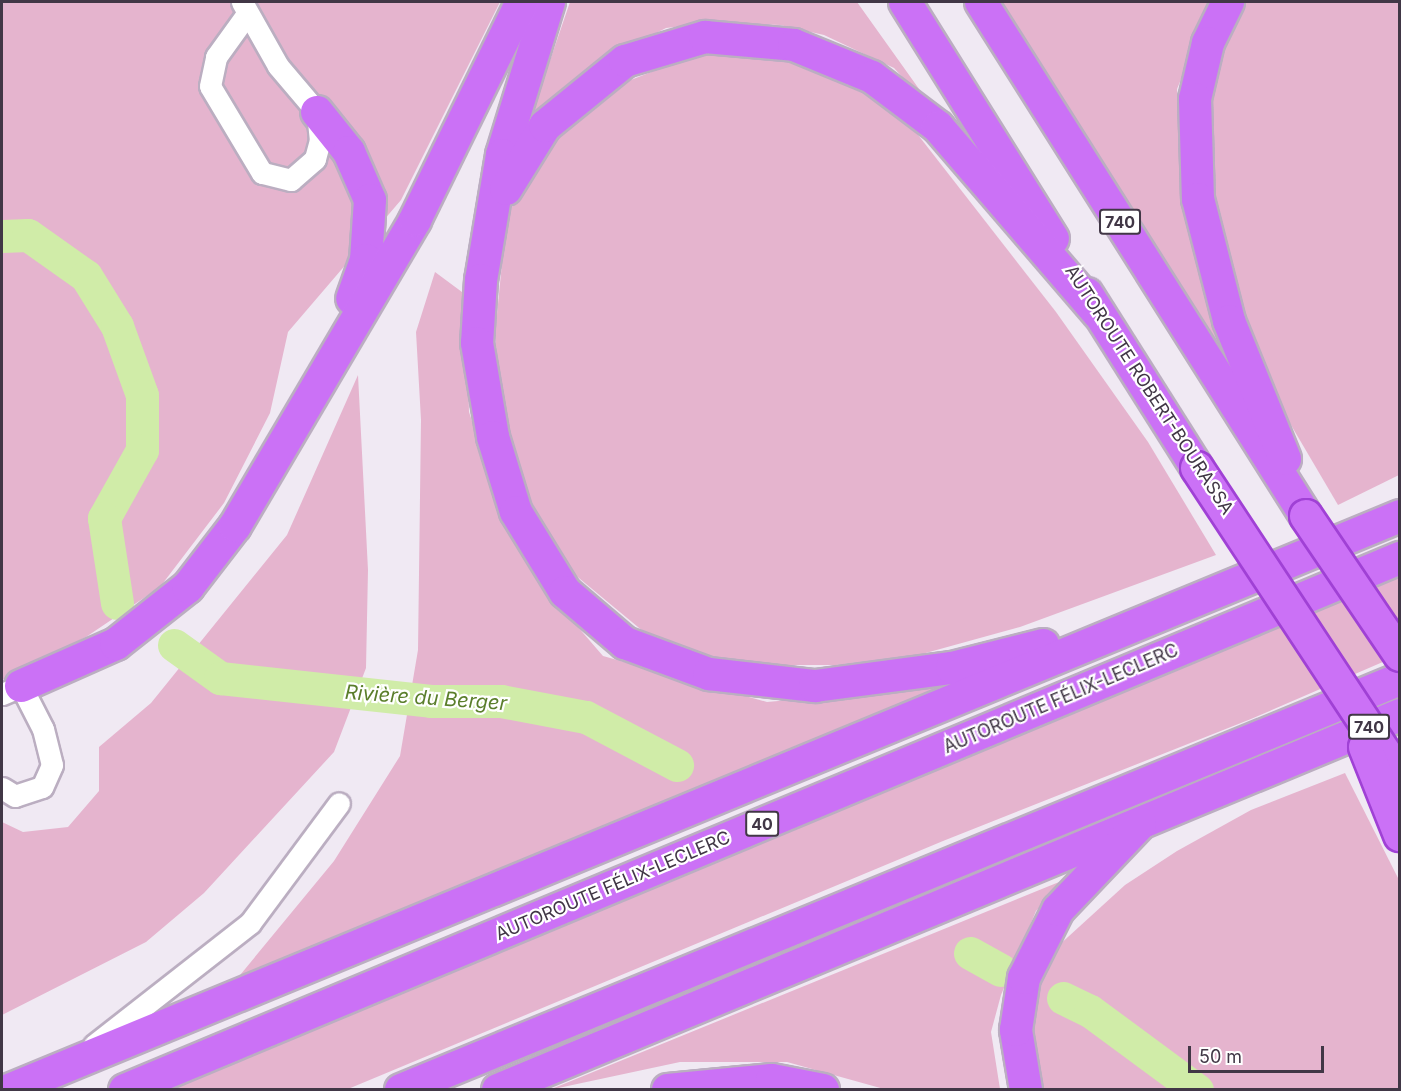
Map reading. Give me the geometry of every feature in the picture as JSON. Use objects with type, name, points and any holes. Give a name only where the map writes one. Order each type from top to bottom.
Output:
[{"type":"highway","points":[[11,690],[116,644],[188,587],[235,526],[415,220],[522,2]]},
{"type":"highway","points":[[549,2],[508,133],[490,220],[477,343],[496,448],[516,512],[538,552],[565,592],[625,643],[709,674],[815,686],[952,668],[1171,610]]},
{"type":"highway","name":"AUTOROUTE ROBERT-BOURASSA","points":[[905,2],[963,87],[1098,313],[1197,468],[1400,776]]},
{"type":"highway","name":"740","points":[[981,2],[1267,437]]},
{"type":"highway","points":[[1228,2],[1208,42],[1195,99],[1198,199],[1229,321],[1267,437],[1306,516],[1400,656]]},
{"type":"highway","points":[[490,220],[544,126],[625,61],[705,37],[794,45],[872,77],[938,127],[1098,313]]},
{"type":"highway","points":[[292,430],[366,260],[370,200],[363,177],[317,112]]},
{"type":"highway","points":[[1353,535],[1400,492]]},
{"type":"highway","points":[[9,1089],[1400,516]]},
{"type":"highway","name":"AUTOROUTE FÉLIX-LECLERC","points":[[125,1089],[1400,558]]},
{"type":"highway","points":[[1338,679],[1400,835]]},
{"type":"highway","points":[[401,1089],[1400,679]]},
{"type":"highway","points":[[498,1089],[1146,818],[1400,715]]},
{"type":"highway","points":[[1026,1089],[1016,1030],[1024,978],[1058,910],[1146,818]]},
{"type":"highway","points":[[668,1089],[772,1080],[824,1089]]},
{"type":"street","points":[[245,8],[278,66],[317,112],[320,140],[306,172],[291,180],[262,173],[210,86],[216,57],[245,8]]},
{"type":"street","points":[[2,788],[15,796],[42,787],[52,765],[11,690]]},
{"type":"street","points":[[67,1066],[250,923],[339,803]]},
{"type":"shaded area","points":[[2,2],[500,2],[401,200],[288,332],[270,413],[224,503],[160,587],[86,637],[2,680]]},
{"type":"shaded area","points":[[570,2],[857,2],[939,117],[894,68],[824,35],[780,25],[717,22],[666,28],[605,59],[530,119]]},
{"type":"shaded area","points":[[998,2],[1213,2],[1177,89],[1183,200],[1226,362]]},
{"type":"shaded area","points":[[1243,2],[1399,2],[1399,475],[1338,505],[1281,408],[1227,268],[1216,210],[1206,152],[1207,88]]},
{"type":"shaded area","points":[[744,53],[788,58],[836,73],[881,100],[915,131],[1056,312],[1148,442],[1216,555],[1020,627],[922,654],[836,665],[766,665],[706,657],[650,637],[568,569],[545,532],[521,477],[500,390],[495,335],[506,222],[525,175],[590,96],[692,56]]},
{"type":"shaded area","points":[[435,272],[466,295],[469,412],[510,536],[539,582],[603,656],[767,702],[946,686],[231,986],[334,861],[400,756],[418,650],[421,420],[416,332]]},
{"type":"shaded area","points":[[358,375],[368,570],[366,668],[334,752],[204,893],[146,942],[2,1015],[2,822],[23,832],[68,827],[99,791],[99,747],[151,703],[287,535]]},
{"type":"shaded area","points":[[1399,575],[1399,655],[1251,719],[943,841],[348,1089],[162,1090]]},
{"type":"shaded area","points":[[1345,773],[1399,880],[1399,1089],[1040,1089],[1030,1046],[1035,980],[1057,947],[1125,885],[1177,851],[1251,810]]},
{"type":"shaded area","points":[[1064,880],[1036,911],[1001,995],[991,1032],[1000,1089],[884,1089],[787,1062],[680,1062],[549,1090]]},
{"type":"waterway","name":"Rivière du Berger","points":[[2,236],[28,235],[86,276],[117,326],[142,395],[142,450],[104,518],[117,603]]},
{"type":"waterway","name":"Rivière du Berger","points":[[174,645],[220,678],[431,701],[501,701],[586,717],[677,765]]},
{"type":"waterway","name":"Rivière du Berger","points":[[970,953],[1001,970]]},
{"type":"waterway","name":"Rivière du Berger","points":[[1063,998],[1090,1011],[1197,1090]]}]
